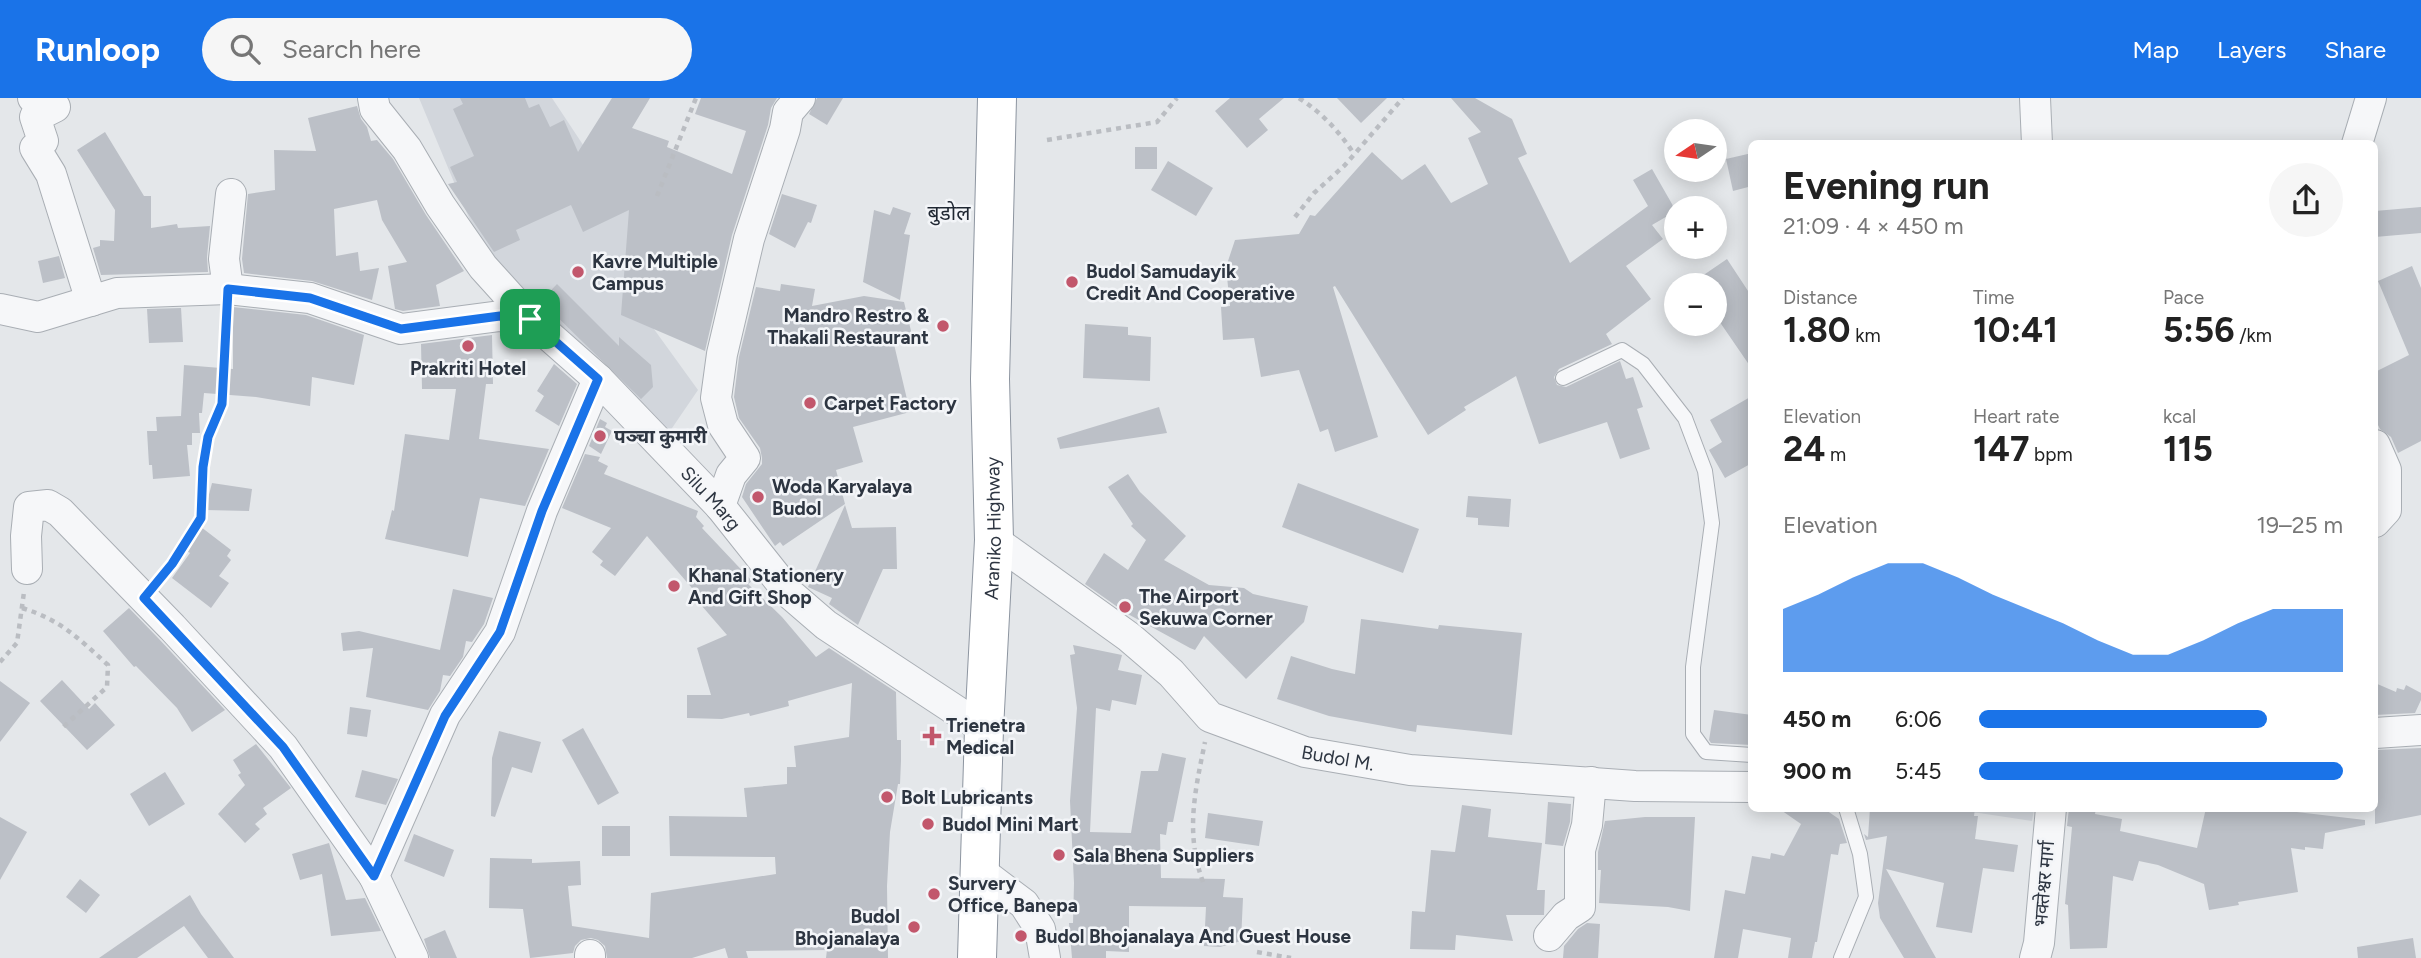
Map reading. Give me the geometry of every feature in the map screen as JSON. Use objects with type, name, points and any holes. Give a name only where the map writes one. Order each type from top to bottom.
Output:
[{"type":"highway","name":"Araniko Highway","points":[[977,958],[984,729],[994,540],[990,379],[997,98]]},
{"type":"street","points":[[33,98],[55,107],[35,117],[43,141],[35,148],[51,174],[91,301]]},
{"type":"street","name":"Silu Marg","points":[[373,98],[375,109],[407,149],[440,205],[483,267],[530,319],[598,379],[720,506],[790,594],[826,625],[984,729]]},
{"type":"street","points":[[720,506],[730,475],[745,458],[723,425],[716,398],[722,355],[750,239],[785,130],[788,112],[800,98]]},
{"type":"street","points":[[2035,98],[2037,140]]},
{"type":"street","points":[[2358,140],[2371,98]]},
{"type":"street","points":[[228,289],[224,259],[231,194]]},
{"type":"street","points":[[0,309],[38,317],[117,293],[228,289],[310,298],[401,329],[500,316],[530,319]]},
{"type":"street","points":[[374,876],[445,716],[500,632],[542,511],[598,379]]},
{"type":"street","points":[[2378,452],[2386,470],[2386,510],[2378,519]]},
{"type":"street","points":[[27,569],[29,507],[48,505],[60,512],[144,598],[283,747],[374,876],[413,958]]},
{"type":"street","name":"Budol M.","points":[[994,540],[1129,637],[1171,673],[1210,717],[1305,752],[1410,770],[1634,786],[1748,787]]},
{"type":"street","points":[[2378,733],[2421,730]]},
{"type":"street","points":[[1549,936],[1566,916],[1580,907],[1580,850],[1587,825],[1591,782]]},
{"type":"street","name":"भक्तेश्वर मार्ग","points":[[2035,958],[2039,943],[2051,812]]},
{"type":"street","points":[[979,870],[1024,904],[1040,929],[1045,958]]},
{"type":"lane","points":[[1563,379],[1622,350],[1643,364],[1685,418],[1705,471],[1712,523],[1693,667],[1693,734],[1706,752],[1748,755]]},
{"type":"lane","points":[[1841,958],[1866,897],[1860,854],[1847,812]]},
{"type":"path","points":[[657,196],[696,98]]},
{"type":"path","points":[[1047,140],[1157,122],[1177,98]]},
{"type":"path","points":[[1299,98],[1318,110],[1342,136],[1354,154]]},
{"type":"path","points":[[1295,217],[1403,98]]},
{"type":"path","points":[[144,598],[172,564],[201,518],[203,467],[208,437],[222,404],[228,289]]},
{"type":"path","points":[[0,662],[17,643],[27,569]]},
{"type":"path","points":[[22,608],[42,614],[66,628],[108,665],[107,687],[61,729]]},
{"type":"path","points":[[1203,882],[1195,860],[1191,827],[1210,717]]},
{"type":"path","points":[[1256,952],[1291,958]]},
{"type":"shaded area","name":"Kavre Multiple Campus","points":[[419,98],[552,98],[599,169],[660,209],[651,325],[698,390],[670,431],[578,353],[481,247]]},
{"type":"shaded area","points":[[1961,812],[2034,812],[2032,821]]},
{"type":"building","points":[[460,98],[525,98],[529,108],[539,104],[550,127],[564,120],[578,152],[612,98],[650,98],[632,128],[669,141],[667,147],[732,174],[746,131],[695,114],[701,98],[777,98],[771,108],[768,125],[732,235],[705,351],[621,315],[629,210],[583,232],[571,205],[516,230],[520,240],[494,252],[448,184],[457,182],[450,167],[474,156],[453,109],[463,104]]},
{"type":"building","points":[[817,98],[843,98],[827,125],[809,114]]},
{"type":"building","points":[[1230,98],[1284,98],[1259,119],[1268,130],[1247,148],[1215,111]]},
{"type":"building","points":[[1337,98],[1387,98],[1361,123]]},
{"type":"building","points":[[1451,98],[1475,98],[1512,119],[1527,154],[1518,158],[1570,263],[1648,206],[1633,180],[1652,169],[1667,196],[1664,196],[1664,218],[1652,225],[1663,239],[1626,266],[1651,299],[1606,334],[1612,344],[1559,369],[1554,377],[1557,385],[1566,387],[1620,361],[1626,379],[1633,377],[1643,407],[1637,409],[1650,449],[1620,459],[1607,422],[1539,444],[1516,376],[1464,407],[1466,410],[1428,435],[1335,286],[1333,287],[1378,437],[1335,452],[1328,429],[1320,432],[1299,370],[1261,377],[1254,338],[1223,340],[1221,307],[1230,306],[1226,267],[1235,240],[1299,234],[1310,215],[1315,216],[1372,152],[1402,180],[1425,164],[1451,203],[1488,184],[1468,138],[1481,132]]},
{"type":"building","points":[[357,106],[371,141],[377,140],[393,159],[426,215],[464,271],[436,285],[440,306],[403,311],[395,309],[388,266],[407,262],[382,220],[377,200],[334,209],[336,256],[358,252],[360,271],[379,268],[372,300],[312,281],[244,273],[242,259],[248,194],[275,190],[274,150],[316,151],[308,118]]},
{"type":"building","points":[[105,132],[144,196],[151,196],[151,228],[177,224],[178,228],[210,226],[208,272],[101,275],[93,248],[100,246],[100,240],[114,241],[115,210],[77,150]]},
{"type":"building","points":[[1135,147],[1157,147],[1157,169],[1135,169]]},
{"type":"building","points":[[1748,154],[1748,187],[1733,191],[1727,159]]},
{"type":"building","points":[[1168,161],[1213,188],[1196,216],[1151,190]]},
{"type":"building","points":[[782,194],[817,205],[811,223],[808,222],[795,248],[769,234]]},
{"type":"building","points":[[893,207],[911,213],[904,234],[910,235],[900,300],[863,282],[874,210],[890,215]]},
{"type":"building","points":[[2421,207],[2421,233],[2378,237],[2378,211]]},
{"type":"building","points":[[59,256],[65,278],[43,283],[38,261]]},
{"type":"building","points":[[1727,259],[1748,291],[1748,363],[1727,333],[1727,273],[1707,273]]},
{"type":"building","points":[[2412,266],[2421,288],[2421,441],[2398,453],[2391,437],[2378,425],[2378,370],[2409,355],[2378,281]]},
{"type":"building","points":[[557,284],[619,346],[619,337],[651,365],[653,387],[641,399],[541,301]]},
{"type":"building","points":[[781,284],[815,289],[812,306],[864,296],[904,302],[912,335],[893,340],[910,412],[853,427],[863,462],[836,470],[845,504],[783,546],[780,542],[775,546],[742,497],[746,484],[762,464],[762,458],[760,448],[739,418],[734,397],[739,357],[756,287],[780,291]]},
{"type":"building","points":[[233,307],[306,315],[364,335],[354,385],[312,377],[310,406],[256,397],[204,393],[202,413],[199,413],[200,433],[192,433],[192,445],[187,445],[190,476],[153,479],[152,465],[149,465],[147,431],[157,431],[156,417],[181,416],[184,365],[233,369]]},
{"type":"building","points":[[181,308],[183,342],[149,343],[147,309]]},
{"type":"building","points":[[1085,324],[1128,327],[1128,335],[1151,337],[1150,381],[1083,378]]},
{"type":"building","points":[[492,335],[493,384],[486,384],[479,439],[549,449],[525,506],[480,498],[468,557],[385,539],[392,510],[394,511],[405,434],[449,440],[456,389],[422,389],[421,344]]},
{"type":"building","points":[[554,364],[577,384],[559,426],[535,411],[544,396],[537,391]]},
{"type":"building","points":[[1748,398],[1748,465],[1725,478],[1709,450],[1722,442],[1710,420]]},
{"type":"building","points":[[1159,407],[1167,433],[1060,449],[1057,438]]},
{"type":"building","points":[[600,419],[607,423],[605,427],[612,431],[601,454],[589,446]]},
{"type":"building","points":[[585,454],[600,457],[598,461],[608,466],[604,474],[698,511],[696,517],[704,526],[702,528],[752,581],[748,584],[782,617],[816,657],[829,648],[896,692],[897,740],[901,740],[901,761],[900,784],[890,832],[887,886],[888,958],[826,958],[827,950],[746,951],[748,958],[728,958],[725,948],[692,958],[607,958],[605,946],[591,938],[581,940],[573,953],[530,958],[523,909],[489,908],[490,858],[532,859],[532,863],[580,861],[581,885],[568,886],[572,926],[649,938],[651,893],[776,874],[775,857],[670,856],[669,816],[747,817],[744,788],[787,784],[787,767],[796,767],[794,746],[849,737],[852,683],[788,701],[789,706],[750,716],[749,713],[722,719],[687,718],[687,695],[711,695],[697,648],[727,635],[695,598],[698,595],[647,536],[615,576],[600,565],[603,561],[592,552],[611,528],[562,508]]},
{"type":"building","points":[[1128,474],[1140,492],[1186,536],[1164,560],[1209,585],[1244,588],[1253,594],[1308,606],[1304,622],[1246,679],[1204,636],[1195,650],[1190,648],[1126,613],[1085,584],[1104,553],[1128,570],[1146,540],[1131,526],[1133,524],[1108,487]]},
{"type":"building","points":[[212,483],[252,489],[249,511],[205,510]]},
{"type":"building","points":[[1298,483],[1419,529],[1403,573],[1282,527]]},
{"type":"building","points":[[1468,496],[1511,499],[1509,527],[1478,525],[1478,518],[1466,517]]},
{"type":"building","points":[[845,505],[852,528],[896,527],[897,569],[883,569],[858,625],[829,604],[832,598],[808,587]]},
{"type":"building","points":[[201,527],[231,550],[227,556],[231,560],[219,576],[229,583],[211,608],[172,578],[190,553],[184,549]]},
{"type":"building","points":[[453,589],[493,598],[484,624],[472,642],[466,641],[463,657],[450,676],[443,675],[440,691],[428,710],[366,697],[373,648],[343,651],[341,633],[359,631],[440,650]]},
{"type":"building","points":[[129,608],[225,710],[192,732],[177,708],[136,666],[134,667],[103,631]]},
{"type":"building","points":[[1361,619],[1438,629],[1439,625],[1522,633],[1512,735],[1417,725],[1416,732],[1329,716],[1277,699],[1291,656],[1355,674]]},
{"type":"building","points":[[1073,645],[1122,655],[1118,670],[1142,675],[1136,705],[1112,700],[1110,711],[1096,708],[1090,832],[1131,833],[1141,771],[1158,771],[1162,753],[1186,758],[1173,822],[1168,822],[1166,835],[1160,834],[1161,878],[1225,879],[1223,897],[1243,898],[1241,941],[1220,947],[1204,946],[1206,907],[1129,906],[1129,952],[1106,951],[1106,958],[1072,958],[1069,923],[1073,923],[1074,883],[1070,801],[1077,708],[1070,655],[1075,654]]},
{"type":"building","points":[[62,680],[89,709],[95,703],[115,725],[87,750],[40,701]]},
{"type":"building","points":[[0,681],[30,703],[0,742]]},
{"type":"building","points":[[2378,684],[2396,692],[2397,688],[2404,690],[2406,685],[2421,693],[2415,713],[2378,715]]},
{"type":"building","points":[[350,707],[371,710],[367,737],[347,734]]},
{"type":"building","points":[[1714,710],[1748,714],[1748,745],[1711,743],[1709,740]]},
{"type":"building","points":[[583,728],[619,793],[598,805],[562,740]]},
{"type":"building","points":[[499,731],[541,742],[532,773],[512,767],[495,817],[491,816],[492,758]]},
{"type":"building","points":[[256,744],[291,788],[263,808],[267,814],[255,824],[260,829],[245,843],[218,814],[245,785],[233,760]]},
{"type":"building","points":[[2421,748],[2421,815],[2375,824],[2375,812],[2378,812],[2378,750]]},
{"type":"building","points":[[362,770],[398,779],[386,805],[355,797]]},
{"type":"building","points":[[165,772],[185,804],[149,826],[130,794]]},
{"type":"building","points":[[1548,802],[1571,804],[1570,822],[1563,846],[1545,844]]},
{"type":"building","points":[[1462,805],[1491,809],[1488,837],[1542,843],[1537,890],[1545,890],[1544,915],[1506,915],[1513,941],[1456,935],[1455,950],[1410,949],[1412,911],[1425,912],[1431,850],[1455,852]]},
{"type":"building","points":[[1784,812],[1829,812],[1839,819],[1847,843],[1840,844],[1838,855],[1831,854],[1812,958],[1788,958],[1791,938],[1743,929],[1738,958],[1714,958],[1725,890],[1745,894],[1752,856],[1770,859],[1771,853],[1784,856],[1801,824]]},
{"type":"building","points":[[1870,812],[1974,812],[1974,816],[1978,816],[1975,839],[2018,845],[2014,872],[1983,868],[1972,933],[1936,927],[1944,883],[1886,869],[1936,958],[1904,958],[1880,918],[1878,903],[1887,836],[1866,840],[1864,834],[1868,837]]},
{"type":"building","points":[[2069,812],[2095,812],[2122,819],[2120,831],[2197,848],[2205,812],[2296,812],[2365,820],[2365,825],[2325,833],[2323,849],[2291,848],[2298,892],[2238,902],[2239,905],[2209,910],[2204,884],[2158,865],[2139,861],[2133,881],[2113,876],[2107,948],[2070,949],[2068,905],[2065,904],[2072,827],[2067,826]]},
{"type":"building","points":[[1208,813],[1263,821],[1259,846],[1205,838]]},
{"type":"building","points":[[0,817],[27,832],[0,880]]},
{"type":"building","points":[[1645,817],[1695,817],[1690,911],[1599,903],[1601,870],[1598,870],[1598,852],[1605,821]]},
{"type":"building","points":[[602,826],[630,826],[630,856],[602,856]]},
{"type":"building","points":[[414,834],[454,850],[444,877],[404,861]]},
{"type":"building","points":[[329,843],[346,900],[365,898],[381,931],[331,936],[322,874],[300,880],[292,854]]},
{"type":"building","points":[[80,879],[100,895],[86,913],[66,897]]},
{"type":"building","points":[[190,895],[234,958],[208,958],[184,926],[137,958],[99,958]]},
{"type":"building","points":[[1587,923],[1600,924],[1598,958],[1563,958],[1564,946],[1578,929]]},
{"type":"building","points":[[445,930],[457,958],[430,958],[424,939]]},
{"type":"building","points":[[2413,938],[2416,958],[2358,958],[2357,947]]},
{"type":"place","name":"Kavre Multiple Campus","points":[[578,272]]},
{"type":"place","name":"Budol Samudayik Credit And Cooperative","points":[[1072,282]]},
{"type":"place","name":"Mandro Restro & Thakali Restaurant","points":[[943,326]]},
{"type":"place","name":"Prakriti Hotel","points":[[468,346]]},
{"type":"place","name":"Carpet Factory","points":[[810,403]]},
{"type":"place","name":"पञ्चा कुमारी","points":[[600,436]]},
{"type":"place","name":"Woda Karyalaya Budol","points":[[758,497]]},
{"type":"place","name":"Khanal Stationery And Gift Shop","points":[[674,586]]},
{"type":"place","name":"The Airport Sekuwa Corner","points":[[1125,607]]},
{"type":"place","name":"Trienetra Medical","points":[[932,736]]},
{"type":"place","name":"Bolt Lubricants","points":[[887,797]]},
{"type":"place","name":"Budol Mini Mart","points":[[928,824]]},
{"type":"place","name":"Sala Bhena Suppliers","points":[[1059,855]]},
{"type":"place","name":"Survery Office, Banepa","points":[[934,894]]},
{"type":"place","name":"Budol Bhojanalaya","points":[[914,927]]},
{"type":"place","name":"Budol Bhojanalaya And Guest House","points":[[1021,936]]},
{"type":"district","name":"बुडोल","points":[[949,212]]},
{"type":"route","points":[[228,289],[310,298],[401,329],[500,316],[530,319],[598,379],[542,511],[500,632],[445,716],[374,876],[283,747],[144,598],[172,564],[201,518],[203,467],[208,437],[222,404],[228,289]]}]
